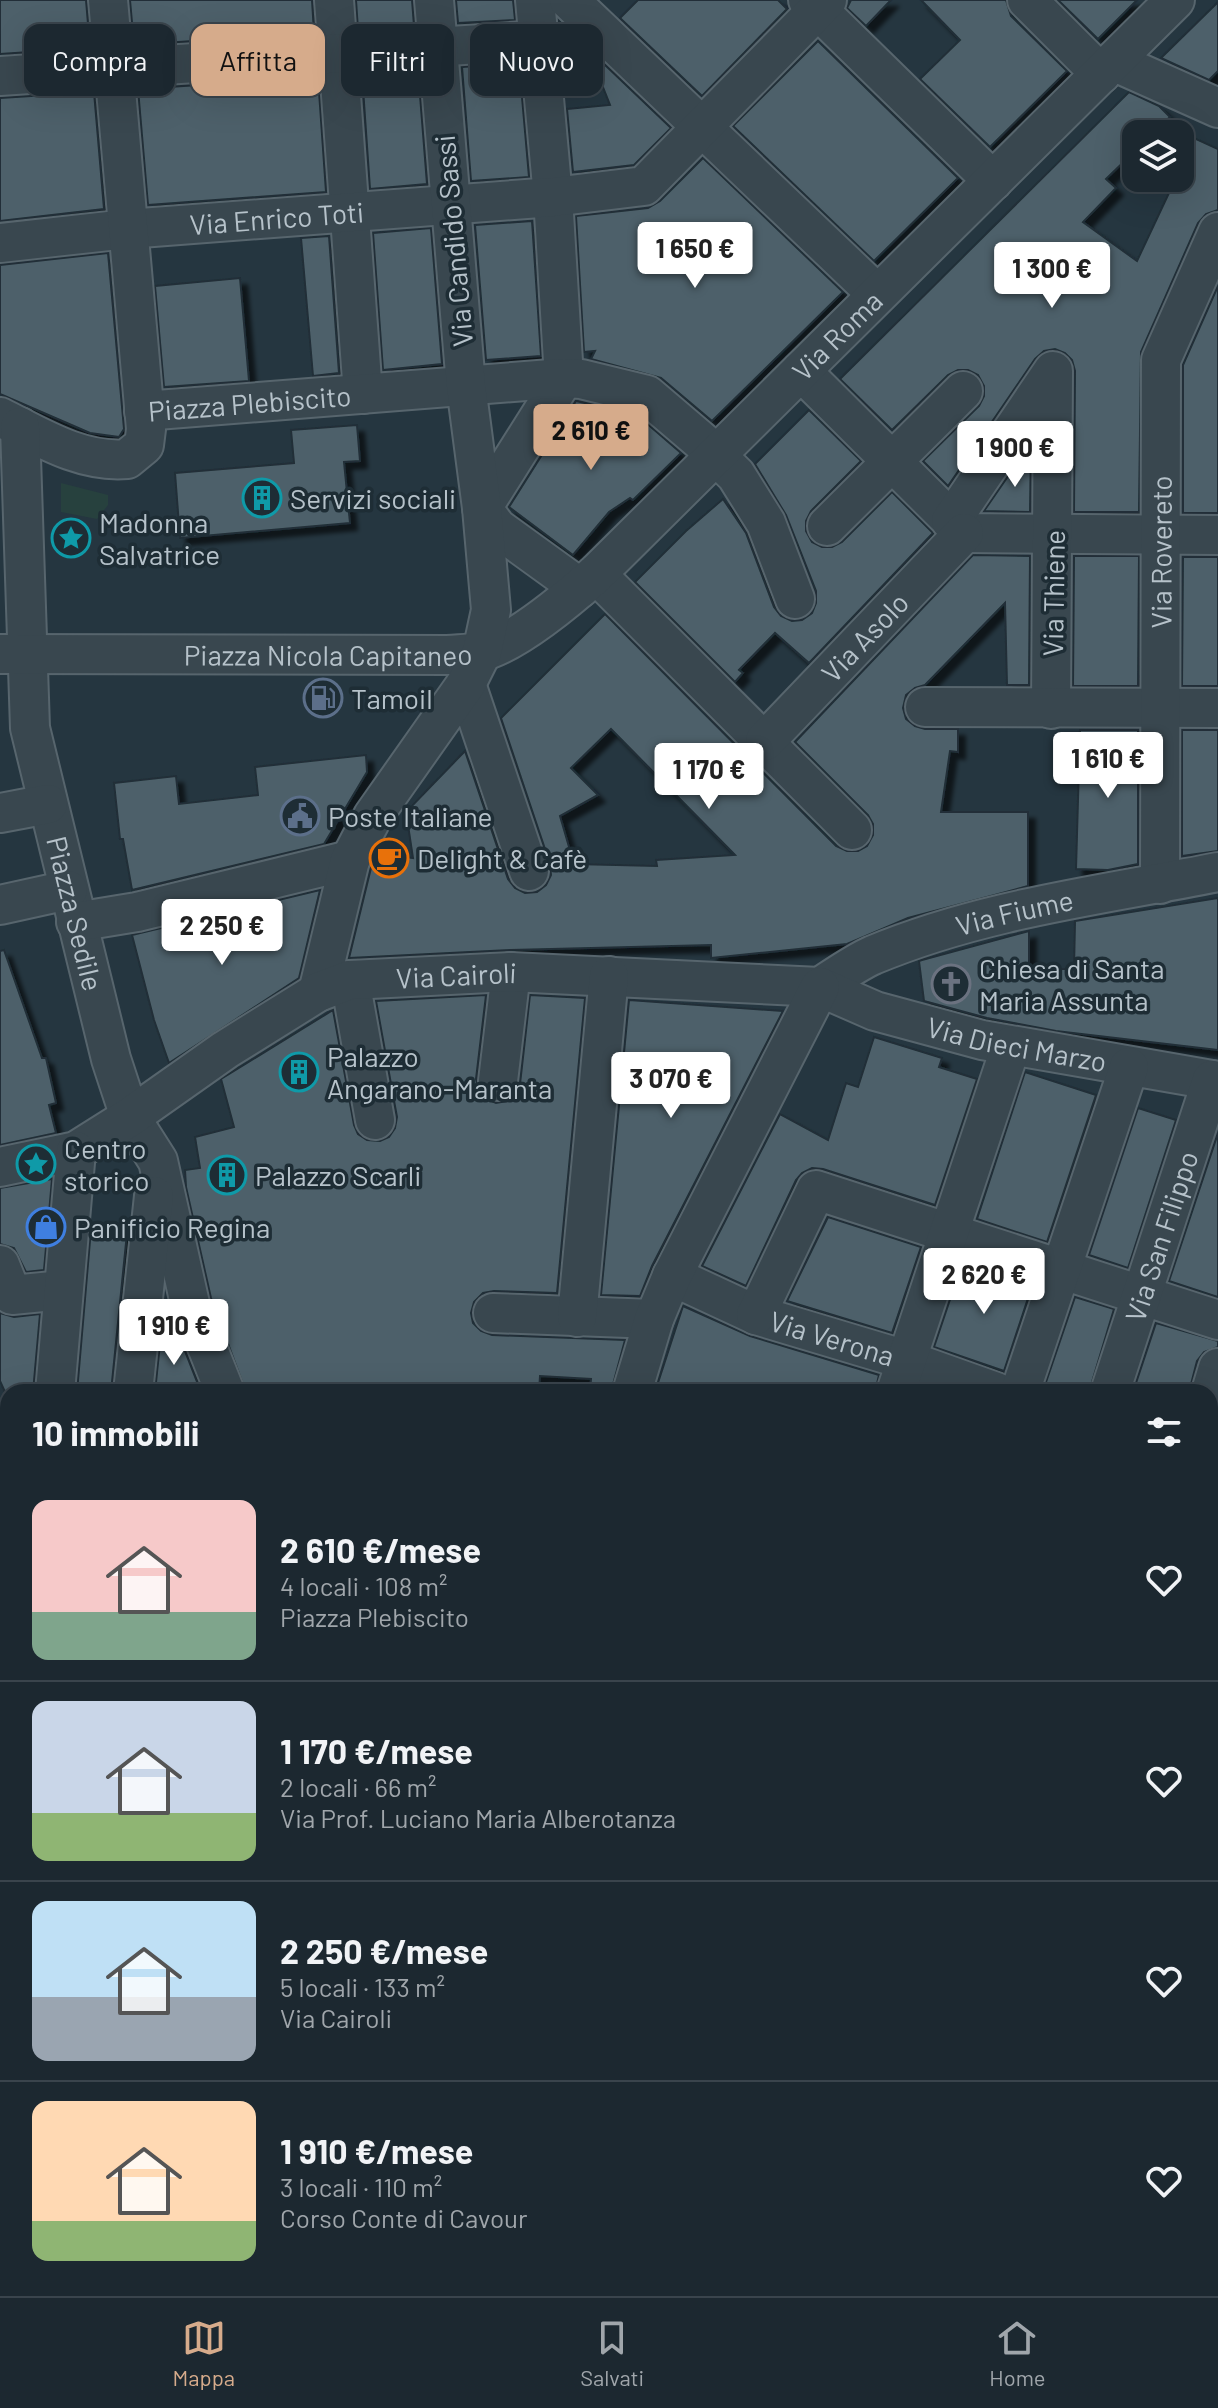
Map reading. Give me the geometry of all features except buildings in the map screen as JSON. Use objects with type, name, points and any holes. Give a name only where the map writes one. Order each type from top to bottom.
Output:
[{"type":"street","points":[[108,0],[110,24]]},
{"type":"street","points":[[334,0],[363,394]]},
{"type":"street","name":"Via Candido Sassi","points":[[434,0],[436,24]]},
{"type":"street","points":[[535,0],[537,24]]},
{"type":"street","points":[[1027,0],[1108,68],[1218,108]]},
{"type":"street","name":"Via Roma","points":[[474,668],[588,581],[1175,0]]},
{"type":"street","points":[[574,2],[877,294]]},
{"type":"street","points":[[817,3],[993,181]]},
{"type":"street","name":"Via Enrico Toti","points":[[0,243],[127,229],[553,197],[644,186],[817,3]]},
{"type":"street","points":[[175,63],[341,53]]},
{"type":"street","points":[[0,76],[24,74]]},
{"type":"street","points":[[116,96],[144,411]]},
{"type":"street","name":"Via Candido Sassi","points":[[441,96],[466,386]]},
{"type":"street","points":[[482,508],[564,378],[544,96]]},
{"type":"street","name":"Via Rovereto","points":[[1160,884],[1161,360],[1218,232]]},
{"type":"street","points":[[801,371],[957,527],[1053,535],[1218,535]]},
{"type":"street","name":"Via Thiene","points":[[957,527],[1053,371],[1051,709]]},
{"type":"street","name":"Piazza Plebiscito","points":[[14,654],[10,422],[89,457],[127,459],[144,445],[144,411],[564,378],[581,379],[647,395],[668,410],[741,482],[766,523],[795,599]]},
{"type":"street","points":[[466,386],[491,610],[474,668],[529,871]]},
{"type":"street","points":[[827,526],[963,391]]},
{"type":"street","points":[[482,508],[497,528],[588,581],[765,741],[852,830]]},
{"type":"street","name":"Via Asolo","points":[[765,741],[957,527]]},
{"type":"street","name":"Piazza Nicola Capitaneo","points":[[14,654],[448,655],[474,668],[373,816],[350,860],[334,986]]},
{"type":"street","name":"Piazza Sedile","points":[[14,654],[111,1059],[130,1117],[158,1161],[190,1304],[222,1384]]},
{"type":"street","points":[[925,707],[1218,708]]},
{"type":"street","points":[[0,813],[48,804]]},
{"type":"street","points":[[0,905],[72,906],[137,912],[350,860]]},
{"type":"street","name":"Via Fiume","points":[[820,987],[870,956],[958,925],[1063,900],[1218,872]]},
{"type":"street","points":[[498,1081],[511,972]]},
{"type":"street","name":"Via Cairoli","points":[[76,1151],[225,1050],[334,986],[511,972],[820,987]]},
{"type":"street","points":[[577,1317],[609,976]]},
{"type":"street","points":[[334,986],[375,1120]]},
{"type":"street","points":[[634,1384],[654,1319],[672,1276],[820,987]]},
{"type":"street","name":"Via Dieci Marzo","points":[[820,987],[875,1011],[1011,1046],[1215,1080]]},
{"type":"street","points":[[901,1376],[1011,1046]]},
{"type":"street","points":[[1023,1384],[1129,1067]]},
{"type":"street","name":"Via San Filippo","points":[[1113,1384],[1215,1080]]},
{"type":"street","points":[[0,1167],[76,1151],[56,1384]]},
{"type":"street","points":[[134,1384],[158,1161]]},
{"type":"street","points":[[756,1315],[816,1190],[1218,1320]]},
{"type":"street","points":[[0,1265],[12,1295],[63,1290]]},
{"type":"street","name":"Via Verona","points":[[672,1276],[901,1376],[948,1384]]},
{"type":"street","points":[[493,1313],[654,1319]]},
{"type":"green space","points":[[61,483],[108,495],[108,505],[97,519],[61,512]]},
{"type":"place","name":"Servizi sociali","points":[[262,498]]},
{"type":"place","name":"Madonna Salvatrice","points":[[71,538]]},
{"type":"place","name":"Tamoil","points":[[323,698]]},
{"type":"place","name":"Poste Italiane","points":[[300,816]]},
{"type":"place","name":"Delight & Cafè","points":[[389,858]]},
{"type":"place","name":"Chiesa di Santa Maria Assunta","points":[[951,984]]},
{"type":"place","name":"Palazzo Angarano-Maranta","points":[[299,1072]]},
{"type":"place","name":"Centro storico","points":[[36,1164]]},
{"type":"place","name":"Palazzo Scarli","points":[[227,1175]]},
{"type":"place","name":"Panificio Regina","points":[[46,1227]]}]
